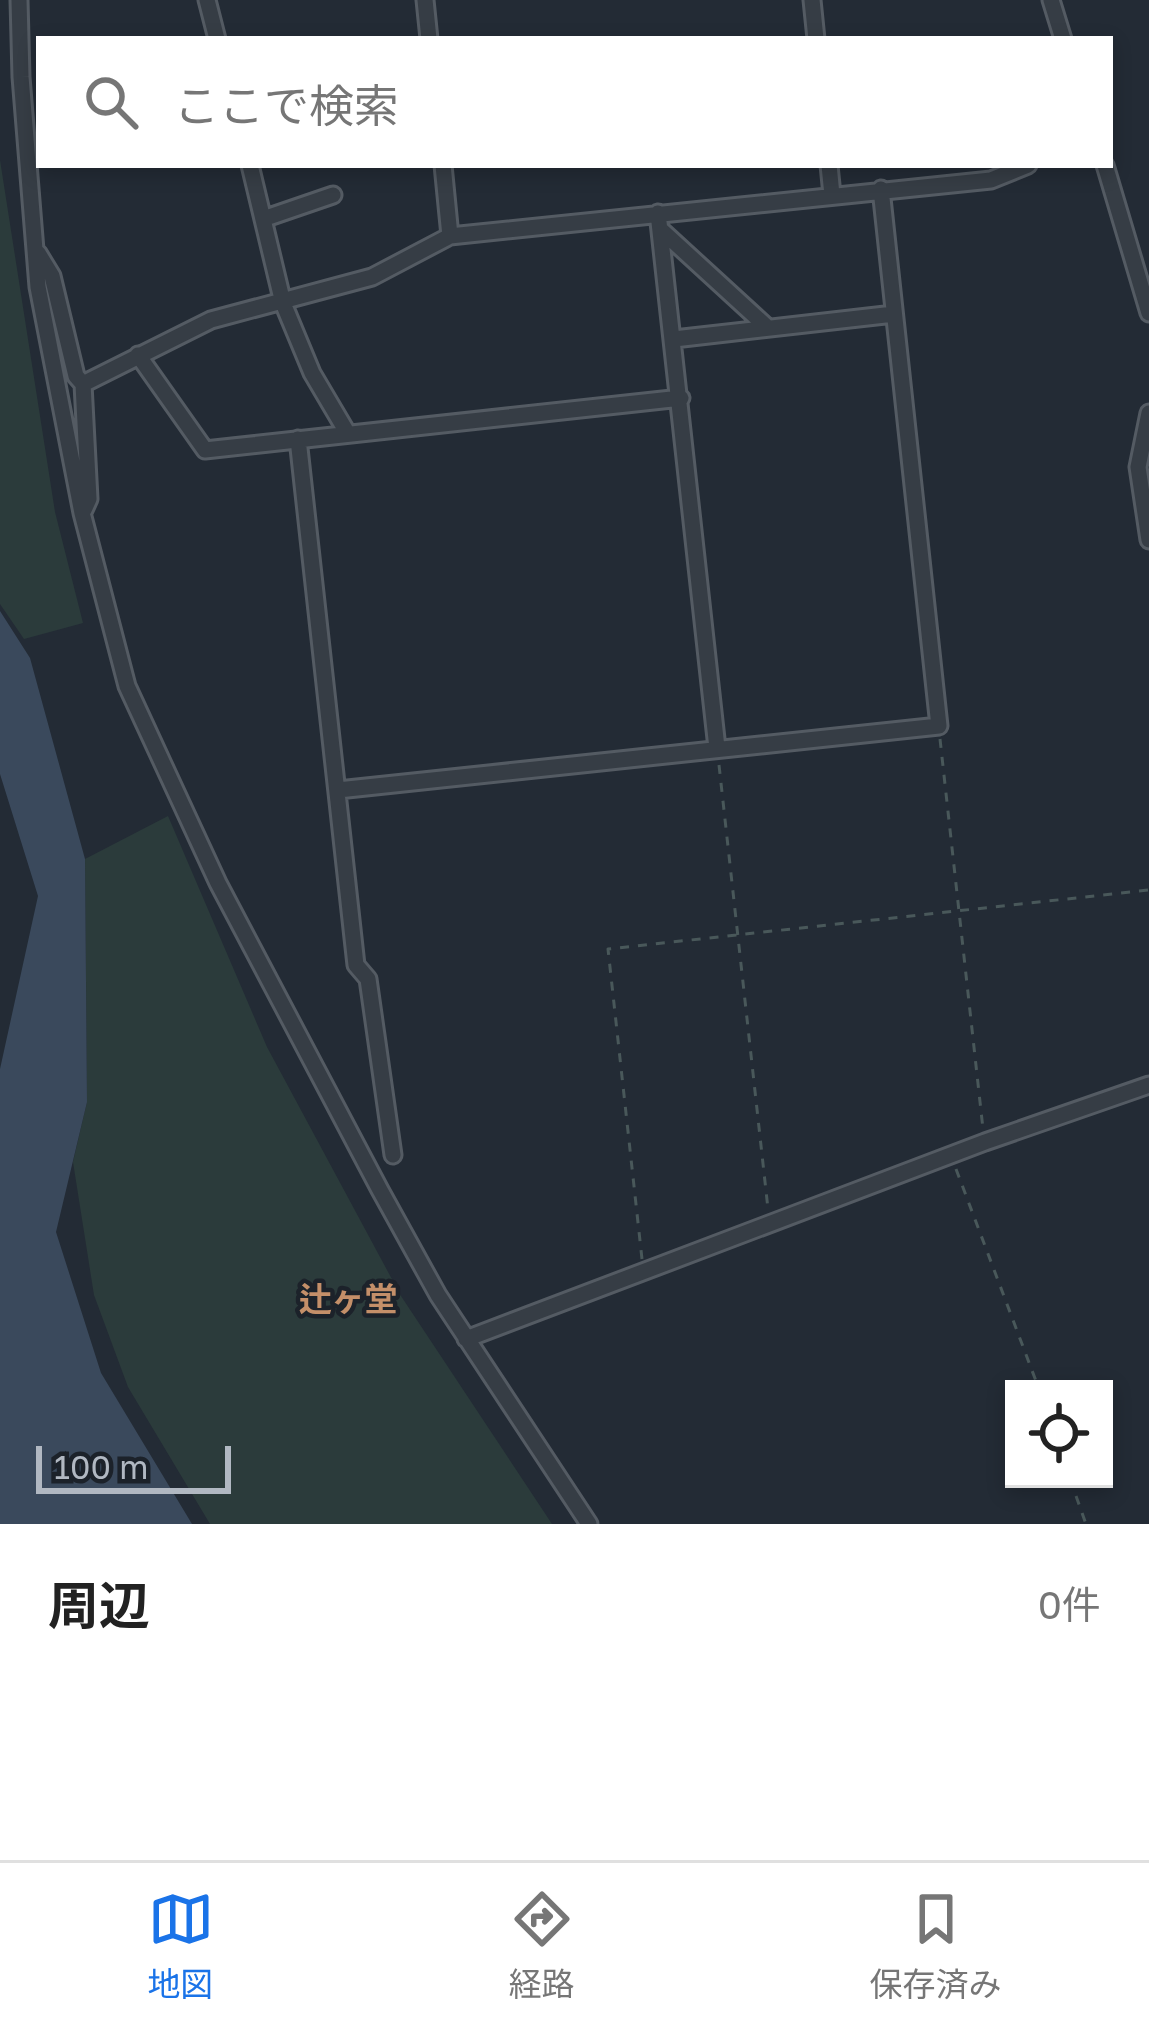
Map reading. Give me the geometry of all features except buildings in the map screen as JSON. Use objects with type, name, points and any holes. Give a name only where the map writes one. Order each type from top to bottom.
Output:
[{"type":"street","points":[[20,0],[21,77],[36,250],[57,397],[127,686],[152,745],[318,1074],[466,1339],[589,1524]]},
{"type":"street","points":[[207,0],[217,36]]},
{"type":"street","points":[[425,0],[429,36]]},
{"type":"street","points":[[812,0],[816,36]]},
{"type":"street","points":[[1051,0],[1062,36]]},
{"type":"street","points":[[251,168],[283,303],[312,373],[348,434]]},
{"type":"street","points":[[442,168],[450,236]]},
{"type":"street","points":[[829,168],[832,195]]},
{"type":"street","points":[[83,384],[211,320],[372,277],[450,236],[659,221],[880,189],[991,180],[1021,168]]},
{"type":"street","points":[[1106,168],[1148,304]]},
{"type":"street","points":[[338,790],[939,726],[880,189]]},
{"type":"street","points":[[263,219],[333,195]]},
{"type":"street","points":[[659,221],[768,328]]},
{"type":"street","points":[[659,221],[717,748]]},
{"type":"street","points":[[36,250],[52,276],[76,376],[83,384],[89,500],[82,513]]},
{"type":"street","points":[[674,339],[894,314]]},
{"type":"street","points":[[138,355],[205,450],[681,398]]},
{"type":"street","points":[[1149,413],[1138,466],[1149,541]]},
{"type":"street","points":[[298,439],[356,964],[368,979],[393,1155]]},
{"type":"street","points":[[466,1339],[643,1269],[1149,1085]]},
{"type":"path","points":[[939,726],[985,1142]]},
{"type":"path","points":[[717,748],[770,1223]]},
{"type":"path","points":[[643,1269],[608,949],[1149,890]]},
{"type":"path","points":[[951,1156],[1036,1380]]},
{"type":"path","points":[[1073,1488],[1086,1524]]},
{"type":"shaded area","points":[[0,160],[55,512],[83,623],[24,639],[0,604]]},
{"type":"shaded area","points":[[168,816],[267,1047],[401,1296],[552,1524],[210,1524],[128,1387],[94,1295],[73,1162],[87,1102],[85,859]]},
{"type":"water","points":[[0,611],[30,658],[85,859],[87,1102],[56,1232],[101,1373],[192,1524],[0,1524],[0,1069],[38,896],[0,774]]},
{"type":"district","name":"辻ヶ堂","points":[[348,1298]]}]
